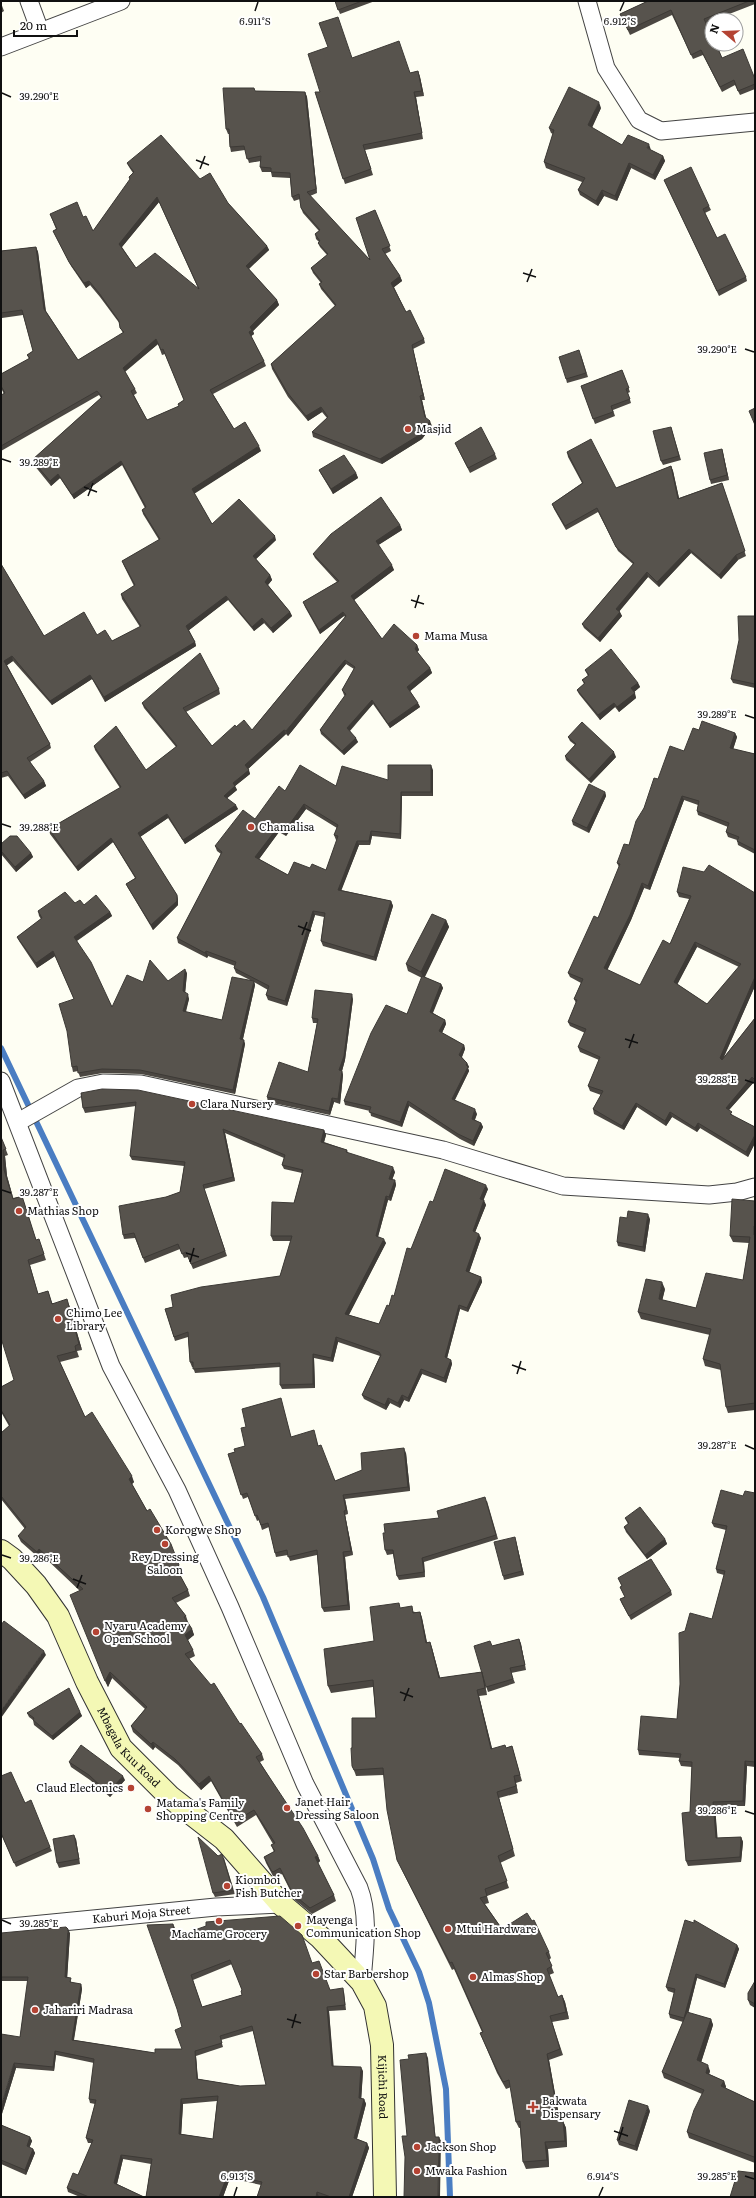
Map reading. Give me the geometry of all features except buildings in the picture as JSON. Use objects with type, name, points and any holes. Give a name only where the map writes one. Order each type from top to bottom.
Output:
[{"type":"street","points":[[29,1],[40,31]]},
{"type":"street","points":[[1,47],[121,1]]},
{"type":"street","points":[[587,1],[606,68],[639,120],[661,132],[755,122]]},
{"type":"street","points":[[1,1081],[18,1122],[110,1366],[177,1490],[230,1607],[305,1784],[359,1888],[364,1901],[365,1922],[362,1982]]},
{"type":"street","points":[[18,1122],[78,1088],[102,1083],[141,1084],[443,1150],[563,1186],[709,1195],[737,1192],[755,1187]]},
{"type":"street","name":"Mbagala Kuu Road","points":[[1,1551],[12,1559],[36,1586],[58,1616],[88,1682],[121,1748],[170,1797],[224,1839],[281,1904],[320,1937],[362,1982]]},
{"type":"street","name":"Kaburi Moja Street","points":[[1,1928],[216,1907],[281,1904]]},
{"type":"street","name":"Kijichi Road","points":[[362,1982],[375,2006],[382,2045],[386,2197]]},
{"type":"waterway","points":[[1,1048],[263,1597],[373,1859],[389,1909],[419,1972],[429,2003],[446,2089],[450,2197]]},
{"type":"place","name":"Masjid","points":[[408,429]]},
{"type":"place","name":"Mama Musa","points":[[416,636]]},
{"type":"place","name":"Chamalisa","points":[[251,827]]},
{"type":"place","name":"Clara Nursery","points":[[192,1104]]},
{"type":"place","name":"Mathias Shop","points":[[19,1211]]},
{"type":"place","name":"Chimo Lee Library","points":[[58,1319]]},
{"type":"place","name":"Korogwe Shop","points":[[157,1530]]},
{"type":"place","name":"Rey Dressing Saloon","points":[[165,1544]]},
{"type":"place","name":"Nyaru Academy Open School","points":[[96,1632]]},
{"type":"place","name":"Claud Electonics","points":[[131,1788]]},
{"type":"place","name":"Janet Hair Dressing Saloon","points":[[287,1808]]},
{"type":"place","name":"Matama's Family Shopping Centre","points":[[148,1809]]},
{"type":"place","name":"Kiomboi Fish Butcher","points":[[227,1886]]},
{"type":"place","name":"Machame Grocery","points":[[219,1921]]},
{"type":"place","name":"Mayenga Communication Shop","points":[[298,1926]]},
{"type":"place","name":"Mtui Hardware","points":[[448,1929]]},
{"type":"place","name":"Star Barbershop","points":[[316,1974]]},
{"type":"place","name":"Almas Shop","points":[[473,1977]]},
{"type":"place","name":"Jahariri Madrasa","points":[[35,2010]]},
{"type":"place","name":"Bakwata Dispensary","points":[[533,2107]]},
{"type":"place","name":"Jackson Shop","points":[[417,2147]]},
{"type":"place","name":"Mwaka Fashion","points":[[417,2171]]}]
